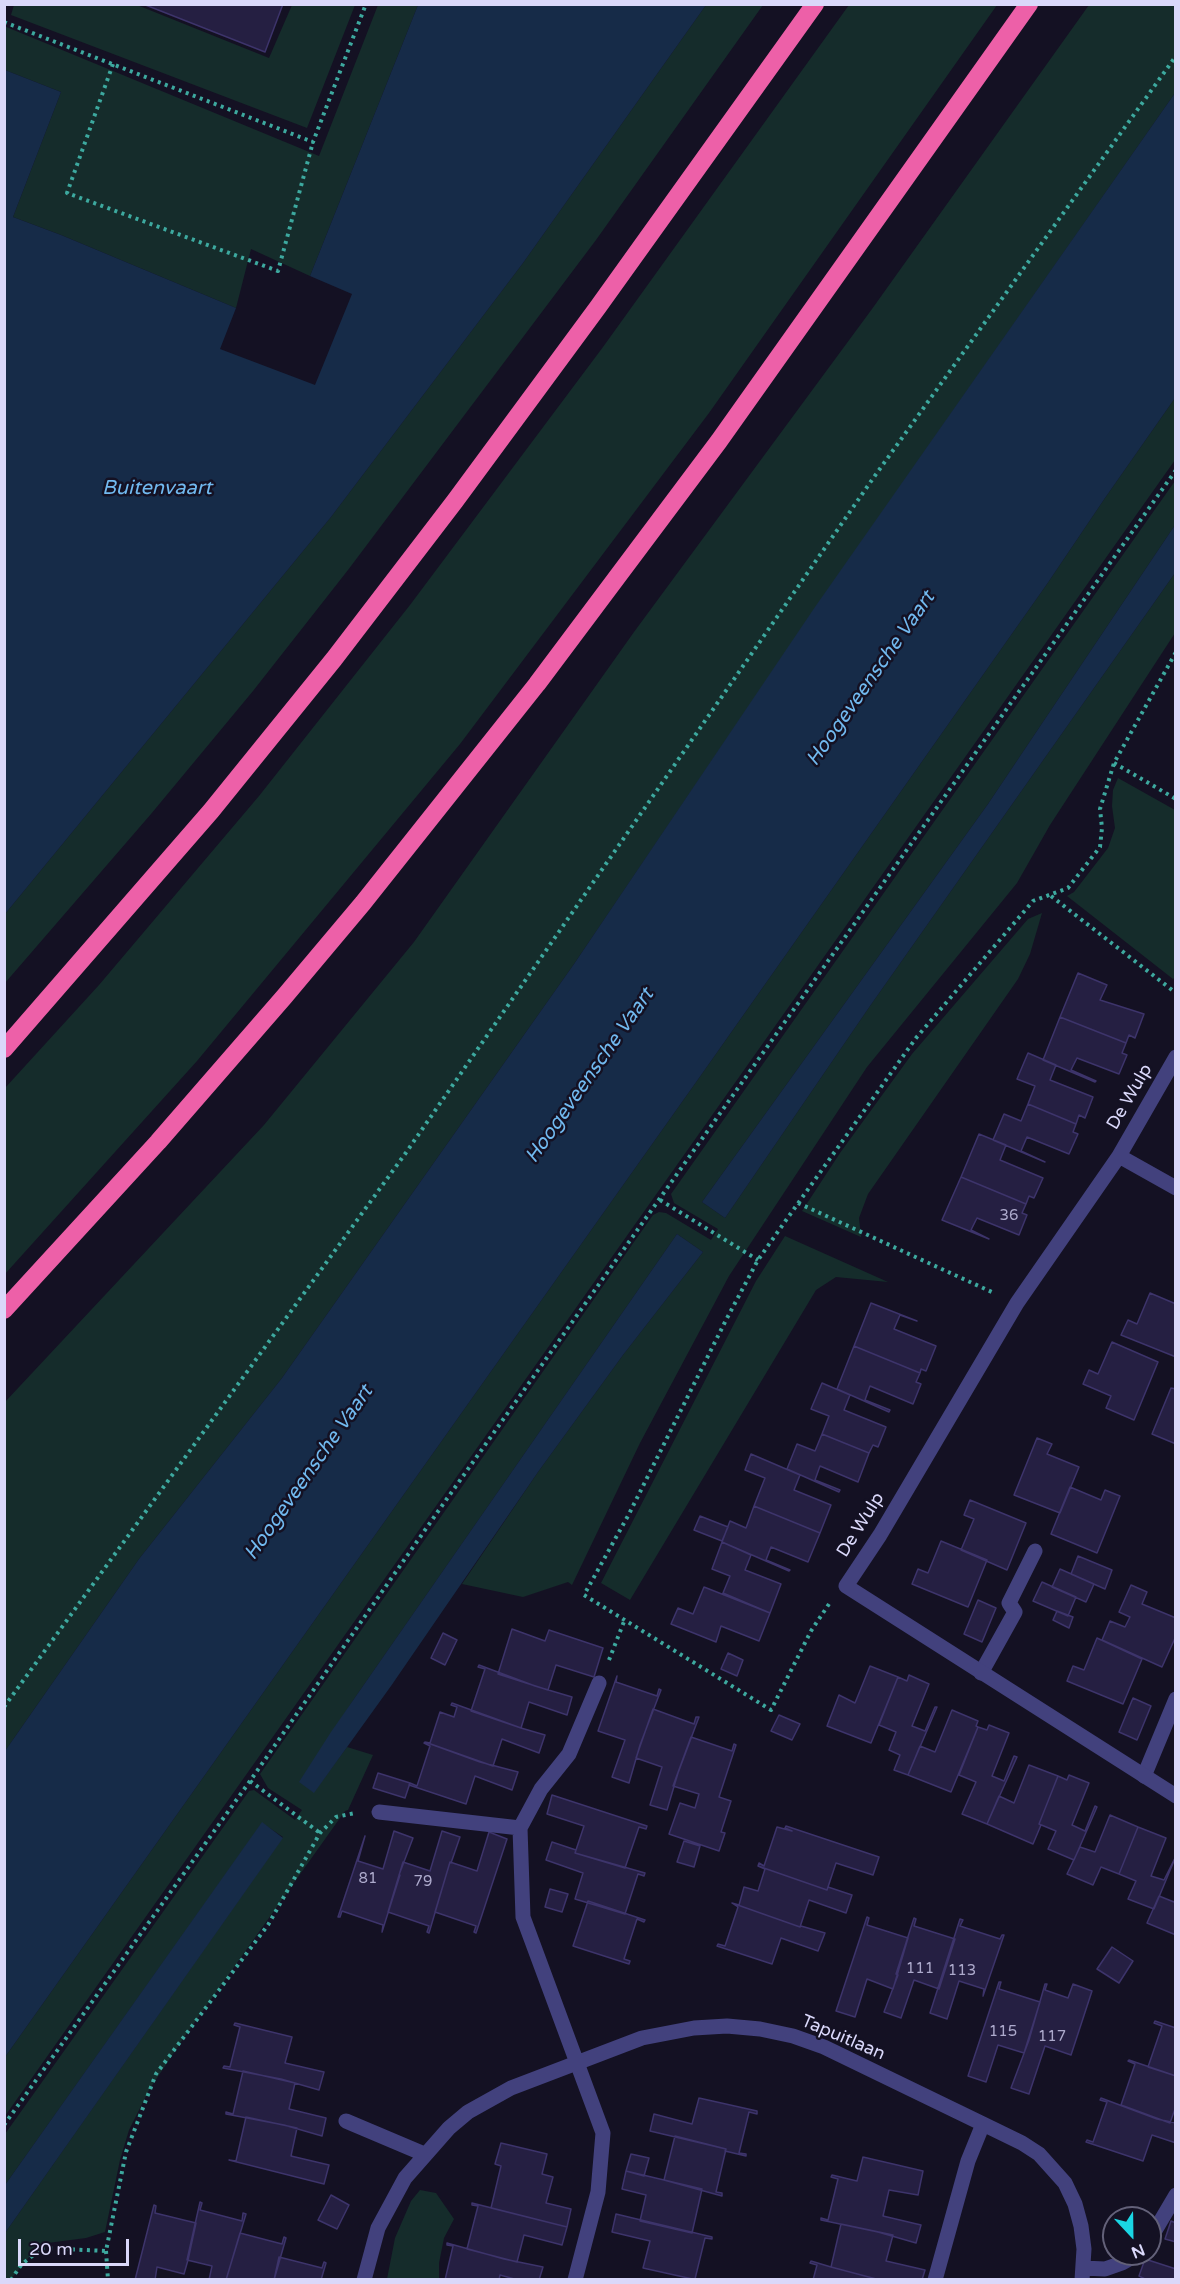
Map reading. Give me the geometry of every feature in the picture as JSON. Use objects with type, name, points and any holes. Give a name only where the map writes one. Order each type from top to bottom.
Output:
[{"type":"highway","points":[[4,1049],[211,811],[334,659],[578,335],[815,4]]},
{"type":"highway","points":[[4,1310],[158,1142],[284,997],[363,903],[537,684],[719,441],[1029,4]]},
{"type":"street","name":"De Wulp","points":[[1176,1057],[1119,1156],[1017,1303],[880,1535],[846,1586],[1176,1796]]},
{"type":"street","name":"De Wulp","points":[[1119,1156],[1176,1188]]},
{"type":"street","points":[[981,1673],[1015,1612],[1009,1603],[1035,1551]]},
{"type":"street","points":[[575,2280],[598,2192],[603,2133],[575,2064],[523,1917],[520,1828],[541,1789],[569,1754],[599,1683]]},
{"type":"street","points":[[1144,1776],[1176,1699]]},
{"type":"street","points":[[379,1812],[520,1828]]},
{"type":"street","name":"Tapuitlaan","points":[[364,2280],[369,2256],[382,2219],[405,2178],[424,2154],[468,2112],[511,2088],[642,2038],[668,2032],[727,2026],[760,2029],[793,2036],[824,2047],[1022,2143],[1038,2154],[1065,2183],[1075,2204],[1081,2226],[1082,2274],[1114,2266]]},
{"type":"street","points":[[346,2121],[424,2154]]},
{"type":"street","points":[[935,2280],[968,2161],[984,2124]]},
{"type":"street","points":[[1162,2219],[1176,2195]]},
{"type":"path","points":[[114,64],[67,193],[278,271],[313,142],[366,4]]},
{"type":"path","points":[[4,22],[313,142]]},
{"type":"path","points":[[4,1707],[405,1154],[874,477],[1176,56]]},
{"type":"path","points":[[4,2125],[250,1781],[439,1510],[1176,470]]},
{"type":"path","points":[[846,1586],[836,1593],[811,1631],[771,1710],[584,1595],[629,1515],[758,1260],[916,1038],[1033,901],[1068,888],[1100,847],[1102,828],[1100,809],[1114,763],[1176,652]]},
{"type":"path","points":[[1114,763],[1176,799]]},
{"type":"path","points":[[1050,896],[1176,993]]},
{"type":"path","points":[[660,1200],[758,1260]]},
{"type":"path","points":[[798,1203],[1017,1303]]},
{"type":"path","points":[[599,1683],[625,1619]]},
{"type":"path","points":[[250,1781],[320,1833]]},
{"type":"path","points":[[108,2280],[106,2251],[126,2152],[156,2074],[268,1925],[320,1833],[336,1818],[363,1811],[379,1812]]},
{"type":"path","points":[[11,2280],[21,2265],[42,2248],[106,2251]]},
{"type":"green space","points":[[14,5],[137,5],[269,58],[292,5],[355,5],[307,128],[11,15]]},
{"type":"green space","points":[[378,5],[418,5],[310,276],[251,249],[236,308],[13,217],[61,92],[5,70],[4,26],[319,156]]},
{"type":"green space","points":[[706,5],[763,5],[596,240],[348,570],[253,691],[151,814],[5,983],[5,914],[331,517],[523,263]]},
{"type":"green space","points":[[849,5],[997,5],[709,413],[460,744],[197,1061],[5,1274],[5,1088],[99,985],[259,796],[410,605],[603,347]]},
{"type":"green space","points":[[1089,5],[1175,5],[1175,93],[816,607],[574,964],[282,1378],[139,1559],[5,1751],[5,1402],[264,1125],[414,942],[634,632],[872,309]]},
{"type":"green space","points":[[1175,398],[1175,460],[5,2116],[5,2057],[699,1078],[1047,584]]},
{"type":"green space","points":[[1175,481],[1175,525],[988,804],[702,1202],[725,1218],[870,1006],[1175,573],[1175,633],[1050,825],[1017,883],[867,1067],[729,1276],[640,1443],[572,1585],[568,1582],[523,1597],[462,1584],[538,1472],[623,1355],[703,1252],[677,1234],[354,1699],[300,1782],[314,1792],[347,1747],[373,1755],[348,1810],[345,1811],[185,2036],[149,2090],[129,2130],[120,2160],[105,2232],[86,2238],[40,2244],[11,2279],[5,2279],[5,2233],[283,1837],[262,1823],[5,2185],[5,2134],[249,1791],[254,1790],[295,1820],[302,1810],[268,1788],[260,1774],[653,1215],[659,1212],[666,1213],[711,1240],[718,1229],[674,1203],[671,1194]]},
{"type":"green space","points":[[1118,778],[1175,810],[1176,976],[1173,979],[1067,896],[1074,892],[1108,848],[1115,828],[1112,806],[1113,790]]},
{"type":"green space","points":[[1042,913],[1030,954],[1018,979],[868,1194],[859,1218],[861,1237],[802,1211],[840,1153],[912,1054],[1028,919]]},
{"type":"green space","points":[[785,1236],[888,1282],[836,1277],[816,1290],[630,1600],[601,1583],[756,1281]]},
{"type":"green space","points":[[420,2190],[436,2193],[454,2219],[444,2238],[439,2263],[439,2279],[387,2279],[395,2238],[411,2201]]},
{"type":"water","name":"Buitenvaart","points":[[418,5],[706,5],[523,263],[331,517],[5,914],[5,70],[61,92],[13,217],[236,308],[220,349],[315,385],[352,294],[310,276]]},
{"type":"water","name":"Hoogeveensche Vaart","points":[[1175,93],[1175,398],[1047,584],[699,1078],[5,2057],[5,1751],[139,1559],[282,1378],[574,964],[815,607]]},
{"type":"water","points":[[1175,525],[1175,573],[870,1006],[725,1218],[702,1202],[988,804]]},
{"type":"water","points":[[677,1234],[703,1252],[623,1355],[538,1472],[391,1686],[314,1793],[299,1782],[331,1732]]},
{"type":"water","points":[[262,1822],[283,1838],[5,2233],[5,2185]]},
{"type":"building","points":[[143,4],[283,4],[265,52]]},
{"type":"building","points":[[1078,973],[1107,985],[1100,1000],[1144,1014],[1135,1038],[1129,1035],[1126,1043],[1060,1017]]},
{"type":"building","points":[[1060,1017],[1126,1043],[1122,1053],[1127,1055],[1119,1074],[1077,1058],[1071,1070],[1095,1082],[1043,1060]]},
{"type":"building","points":[[1028,1053],[1056,1065],[1050,1080],[1093,1097],[1085,1118],[1079,1115],[1076,1124],[1028,1104],[1035,1086],[1017,1079]]},
{"type":"building","points":[[1028,1104],[1076,1124],[1073,1132],[1078,1134],[1069,1154],[1027,1137],[1021,1151],[1045,1162],[993,1140],[1004,1114],[1021,1121]]},
{"type":"building","points":[[979,1134],[1006,1145],[1000,1160],[1043,1178],[1034,1198],[1029,1196],[1026,1204],[961,1177]]},
{"type":"building","points":[[961,1177],[1026,1204],[1022,1213],[1027,1215],[1019,1235],[977,1218],[971,1230],[989,1239],[942,1220]]},
{"type":"building","points":[[1150,1293],[1176,1304],[1176,1357],[1121,1335],[1128,1320],[1137,1324]]},
{"type":"building","points":[[871,1303],[917,1321],[900,1315],[894,1329],[936,1346],[926,1371],[921,1369],[920,1373],[854,1346]]},
{"type":"building","points":[[1112,1342],[1158,1362],[1134,1420],[1106,1408],[1111,1396],[1083,1384],[1089,1370],[1098,1374]]},
{"type":"building","points":[[854,1346],[920,1373],[916,1382],[921,1384],[913,1404],[870,1386],[865,1400],[890,1410],[889,1412],[837,1389]]},
{"type":"building","points":[[822,1383],[850,1395],[844,1410],[886,1427],[878,1447],[873,1445],[869,1453],[822,1434],[829,1416],[811,1409]]},
{"type":"building","points":[[1171,1388],[1176,1389],[1176,1444],[1152,1434]]},
{"type":"building","points":[[822,1434],[869,1453],[858,1482],[820,1466],[815,1480],[840,1490],[839,1492],[787,1469],[797,1444],[815,1451]]},
{"type":"building","points":[[1037,1438],[1052,1444],[1047,1454],[1079,1467],[1060,1513],[1014,1495]]},
{"type":"building","points":[[751,1454],[800,1475],[794,1490],[831,1505],[820,1533],[754,1506],[765,1478],[745,1470]]},
{"type":"building","points":[[1070,1487],[1101,1500],[1105,1490],[1120,1496],[1097,1553],[1051,1534]]},
{"type":"building","points":[[970,1500],[1026,1523],[1007,1570],[961,1550],[974,1519],[964,1515]]},
{"type":"building","points":[[754,1506],[820,1533],[808,1562],[771,1547],[766,1560],[789,1571],[722,1542],[730,1521],[746,1528]]},
{"type":"building","points":[[700,1516],[728,1527],[722,1541],[694,1530]]},
{"type":"building","points":[[941,1541],[987,1560],[968,1607],[912,1584],[918,1569],[928,1573]]},
{"type":"building","points":[[722,1542],[751,1555],[745,1570],[781,1584],[770,1613],[723,1593],[730,1576],[712,1569]]},
{"type":"building","points":[[1078,1556],[1112,1570],[1105,1589],[1071,1574]]},
{"type":"building","points":[[1060,1569],[1094,1584],[1086,1602],[1052,1587]]},
{"type":"building","points":[[1042,1582],[1076,1597],[1068,1616],[1033,1601]]},
{"type":"building","points":[[1131,1585],[1147,1592],[1142,1604],[1176,1618],[1176,1636],[1162,1667],[1102,1640],[1110,1621],[1125,1627],[1130,1617],[1119,1612]]},
{"type":"building","points":[[704,1587],[770,1613],[759,1641],[721,1626],[716,1642],[671,1624],[678,1608],[693,1614]]},
{"type":"building","points":[[978,1600],[996,1608],[982,1642],[964,1634]]},
{"type":"building","points":[[1057,1611],[1073,1617],[1069,1628],[1053,1620]]},
{"type":"building","points":[[512,1629],[545,1641],[549,1630],[603,1648],[594,1677],[556,1665],[548,1690],[498,1674]]},
{"type":"building","points":[[443,1633],[457,1640],[445,1665],[431,1658]]},
{"type":"building","points":[[1097,1638],[1142,1659],[1123,1704],[1067,1681],[1073,1666],[1084,1670]]},
{"type":"building","points":[[728,1653],[743,1660],[737,1676],[721,1669]]},
{"type":"building","points":[[479,1665],[572,1697],[567,1715],[529,1702],[521,1728],[471,1711],[485,1669],[478,1667]]},
{"type":"building","points":[[870,1666],[898,1677],[871,1743],[827,1726],[839,1695],[855,1703]]},
{"type":"building","points":[[909,1675],[929,1684],[912,1726],[925,1731],[937,1707],[908,1775],[894,1770],[900,1755],[889,1750],[896,1732],[879,1725],[898,1677],[907,1681]]},
{"type":"building","points":[[617,1676],[616,1682],[657,1696],[659,1689],[661,1690],[640,1745],[629,1783],[612,1777],[625,1740],[598,1731]]},
{"type":"building","points":[[1133,1698],[1151,1706],[1137,1740],[1119,1732]]},
{"type":"building","points":[[452,1703],[545,1735],[539,1753],[502,1739],[493,1766],[425,1742],[430,1743],[440,1712],[454,1717],[457,1707],[451,1705]]},
{"type":"building","points":[[653,1709],[694,1724],[696,1717],[699,1717],[667,1810],[650,1805],[662,1767],[636,1758]]},
{"type":"building","points":[[952,1710],[978,1721],[976,1726],[978,1727],[951,1792],[908,1775],[920,1746],[935,1752]]},
{"type":"building","points":[[779,1715],[800,1724],[792,1740],[771,1731]]},
{"type":"building","points":[[989,1725],[1009,1733],[992,1776],[1004,1781],[1014,1756],[1017,1757],[987,1824],[962,1814],[976,1782],[959,1775],[978,1727],[987,1730]]},
{"type":"building","points":[[691,1737],[732,1751],[734,1744],[736,1745],[719,1797],[731,1801],[721,1832],[725,1833],[719,1851],[669,1834],[680,1803],[695,1808],[699,1794],[673,1786]]},
{"type":"building","points":[[425,1742],[480,1762],[518,1772],[512,1790],[475,1776],[466,1804],[409,1785],[410,1783],[417,1786],[430,1746]]},
{"type":"building","points":[[1029,1765],[1058,1776],[1033,1844],[987,1824],[999,1796],[1014,1803]]},
{"type":"building","points":[[378,1773],[410,1783],[405,1798],[373,1788]]},
{"type":"building","points":[[1069,1775],[1089,1783],[1072,1825],[1085,1831],[1095,1806],[1097,1807],[1074,1860],[1048,1849],[1056,1831],[1039,1824],[1058,1776],[1067,1780]]},
{"type":"building","points":[[552,1795],[647,1826],[646,1829],[639,1827],[625,1868],[575,1853],[584,1826],[547,1814]]},
{"type":"building","points":[[1110,1815],[1138,1827],[1119,1874],[1101,1867],[1093,1885],[1067,1874],[1080,1847],[1095,1852]]},
{"type":"building","points":[[786,1826],[879,1857],[873,1875],[836,1863],[827,1890],[758,1866],[759,1863],[764,1866],[777,1827],[792,1831],[785,1828]]},
{"type":"building","points":[[1138,1827],[1166,1838],[1151,1876],[1164,1880],[1176,1856],[1154,1909],[1128,1899],[1136,1881],[1119,1874]]},
{"type":"building","points":[[394,1831],[413,1838],[382,1932],[383,1925],[342,1911],[338,1917],[365,1836],[358,1861],[383,1869]]},
{"type":"building","points":[[442,1831],[460,1837],[450,1862],[429,1933],[427,1932],[429,1926],[388,1912],[403,1862],[430,1871]]},
{"type":"building","points":[[489,1832],[507,1839],[476,1933],[474,1932],[476,1926],[435,1912],[450,1862],[477,1871]]},
{"type":"building","points":[[684,1841],[700,1846],[694,1867],[677,1862]]},
{"type":"building","points":[[552,1842],[576,1850],[575,1853],[645,1873],[644,1876],[638,1874],[625,1914],[575,1899],[583,1873],[546,1860]]},
{"type":"building","points":[[758,1866],[827,1890],[828,1887],[852,1895],[846,1913],[809,1900],[800,1927],[732,1903],[739,1905],[744,1887],[758,1891],[765,1869]]},
{"type":"building","points":[[550,1889],[568,1894],[562,1912],[545,1907]]},
{"type":"building","points":[[1159,1896],[1174,1902],[1176,1898],[1176,1935],[1147,1923]]},
{"type":"building","points":[[588,1901],[645,1920],[644,1922],[637,1919],[624,1959],[630,1961],[629,1964],[573,1946]]},
{"type":"building","points":[[732,1903],[800,1927],[825,1933],[818,1951],[781,1938],[772,1964],[717,1946],[718,1944],[725,1946],[738,1907]]},
{"type":"building","points":[[867,1917],[869,1918],[867,1925],[908,1938],[893,1989],[867,1979],[855,2017],[836,2011]]},
{"type":"building","points":[[914,1918],[916,1919],[914,1926],[955,1939],[939,1989],[914,1980],[901,2018],[884,2012],[898,1975],[896,1974]]},
{"type":"building","points":[[960,1919],[963,1920],[960,1926],[1000,1939],[1004,1935],[983,1996],[984,1989],[959,1981],[947,2019],[930,2013]]},
{"type":"building","points":[[1112,1947],[1133,1961],[1119,1983],[1097,1969]]},
{"type":"building","points":[[999,1982],[1001,1982],[999,1989],[1040,2002],[1024,2053],[998,2045],[986,2082],[968,2076]]},
{"type":"building","points":[[1045,1984],[1047,1984],[1045,1990],[1068,1998],[1073,1984],[1092,1991],[1071,2055],[1045,2046],[1029,2094],[1011,2088],[1029,2040]]},
{"type":"building","points":[[1155,2021],[1176,2028],[1176,2076],[1148,2067],[1162,2026],[1154,2023]]},
{"type":"building","points":[[235,2023],[292,2037],[285,2063],[324,2072],[319,2090],[281,2079],[223,2068],[224,2066],[230,2067],[240,2027],[234,2025]]},
{"type":"building","points":[[1129,2060],[1176,2076],[1176,2106],[1170,2123],[1121,2105],[1135,2064]]},
{"type":"building","points":[[243,2071],[295,2083],[289,2109],[326,2118],[322,2136],[284,2125],[226,2114],[226,2112],[233,2114]]},
{"type":"building","points":[[699,2098],[757,2111],[757,2114],[749,2112],[739,2153],[746,2154],[746,2156],[650,2131],[654,2114],[692,2124]]},
{"type":"building","points":[[1101,2098],[1157,2119],[1176,2123],[1176,2143],[1152,2135],[1143,2161],[1086,2142],[1087,2140],[1093,2142],[1107,2102],[1100,2100]]},
{"type":"building","points":[[246,2117],[297,2128],[291,2156],[329,2165],[324,2184],[229,2160],[236,2161]]},
{"type":"building","points":[[675,2136],[726,2149],[716,2192],[722,2193],[722,2196],[664,2180]]},
{"type":"building","points":[[501,2143],[547,2154],[542,2174],[553,2177],[546,2203],[571,2209],[567,2227],[491,2208],[501,2166],[495,2164]]},
{"type":"building","points":[[631,2154],[649,2158],[644,2176],[626,2171]]},
{"type":"building","points":[[863,2157],[923,2171],[918,2195],[889,2190],[883,2216],[921,2225],[916,2243],[821,2220],[821,2218],[828,2220],[838,2179],[831,2177],[832,2175],[857,2181]]},
{"type":"building","points":[[626,2171],[702,2189],[692,2233],[640,2221],[646,2195],[622,2189]]},
{"type":"building","points":[[331,2195],[349,2205],[337,2229],[318,2220]]},
{"type":"building","points":[[200,2202],[202,2203],[200,2210],[242,2221],[243,2213],[246,2214],[226,2280],[209,2280],[212,2266],[187,2260]]},
{"type":"building","points":[[472,2203],[567,2227],[562,2245],[524,2235],[517,2262],[467,2249],[478,2206]]},
{"type":"building","points":[[154,2205],[156,2206],[155,2213],[196,2223],[188,2260],[184,2274],[157,2267],[155,2280],[135,2280]]},
{"type":"building","points":[[616,2214],[712,2237],[712,2239],[705,2238],[695,2279],[697,2280],[643,2268],[650,2241],[612,2232]]},
{"type":"building","points":[[1171,2221],[1176,2223],[1176,2242],[1165,2239]]},
{"type":"building","points":[[841,2224],[893,2235],[886,2261],[925,2270],[922,2280],[880,2280],[831,2267]]},
{"type":"building","points":[[240,2233],[282,2244],[284,2237],[286,2238],[274,2280],[226,2280]]},
{"type":"building","points":[[447,2243],[543,2267],[539,2280],[518,2280],[500,2275],[499,2280],[445,2280],[453,2246]]},
{"type":"building","points":[[279,2257],[322,2268],[324,2262],[326,2263],[321,2280],[274,2280]]},
{"type":"building","points":[[811,2261],[880,2280],[813,2280],[817,2265],[810,2263]]},
{"type":"building","points":[[1162,2264],[1176,2269],[1176,2280],[1147,2280],[1139,2276],[1143,2266]]}]
